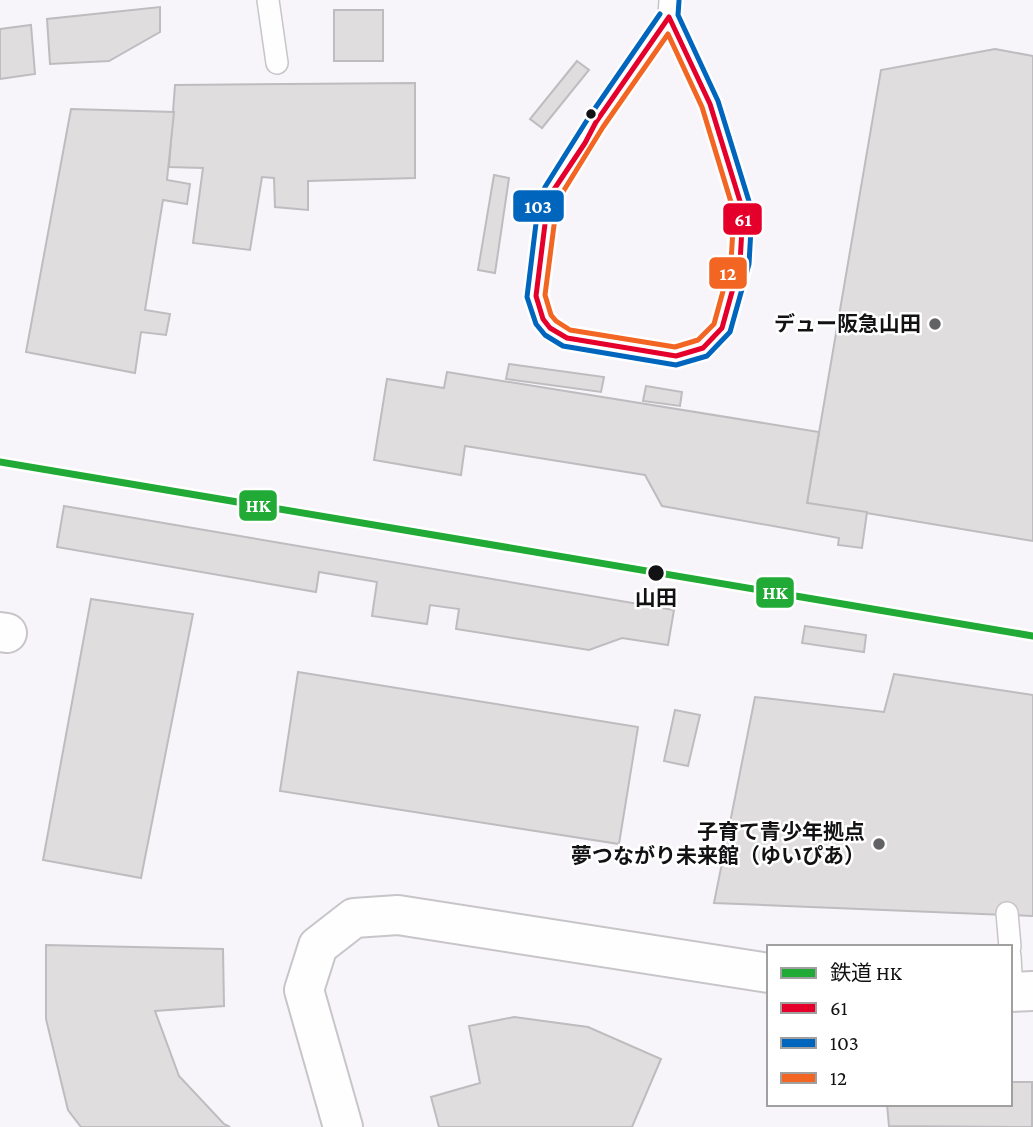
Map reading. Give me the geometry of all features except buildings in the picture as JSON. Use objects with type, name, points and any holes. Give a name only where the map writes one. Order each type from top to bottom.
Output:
[{"type":"street","points":[[344,1127],[304,990],[318,946],[354,918],[398,915],[767,973]]},
{"type":"lane","points":[[268,0],[277,63]]},
{"type":"lane","points":[[670,8],[710,104],[743,211],[740,263],[722,328],[703,348],[676,356],[567,338],[550,328],[543,319],[536,296],[547,208],[553,191],[670,8]]},
{"type":"lane","points":[[1007,913],[1010,945]]},
{"type":"rail line","name":"HK","points":[[0,462],[1033,636]]},
{"type":"transit line","name":"103","points":[[660,14],[589,117],[545,187],[538,207],[527,297],[536,324],[545,335],[563,346],[676,365],[707,356],[730,332],[749,264],[752,211],[718,101],[678,15],[679,1]]},
{"type":"transit line","name":"61","points":[[669,17],[710,104],[743,211],[740,263],[722,328],[703,348],[676,356],[567,338],[550,328],[543,319],[536,296],[547,208],[553,191],[596,122],[669,17]]},
{"type":"transit line","name":"12","points":[[668,34],[702,107],[734,212],[731,262],[714,324],[698,340],[675,347],[570,330],[551,315],[545,295],[556,210],[561,195],[603,127],[668,34]]},
{"type":"place","name":"デュー阪急山田","points":[[935,324]]},
{"type":"place","name":"山田","points":[[656,573]]},
{"type":"place","name":"子育て青少年拠点 夢つながり未来館（ゆいぴあ）","points":[[879,844]]}]
